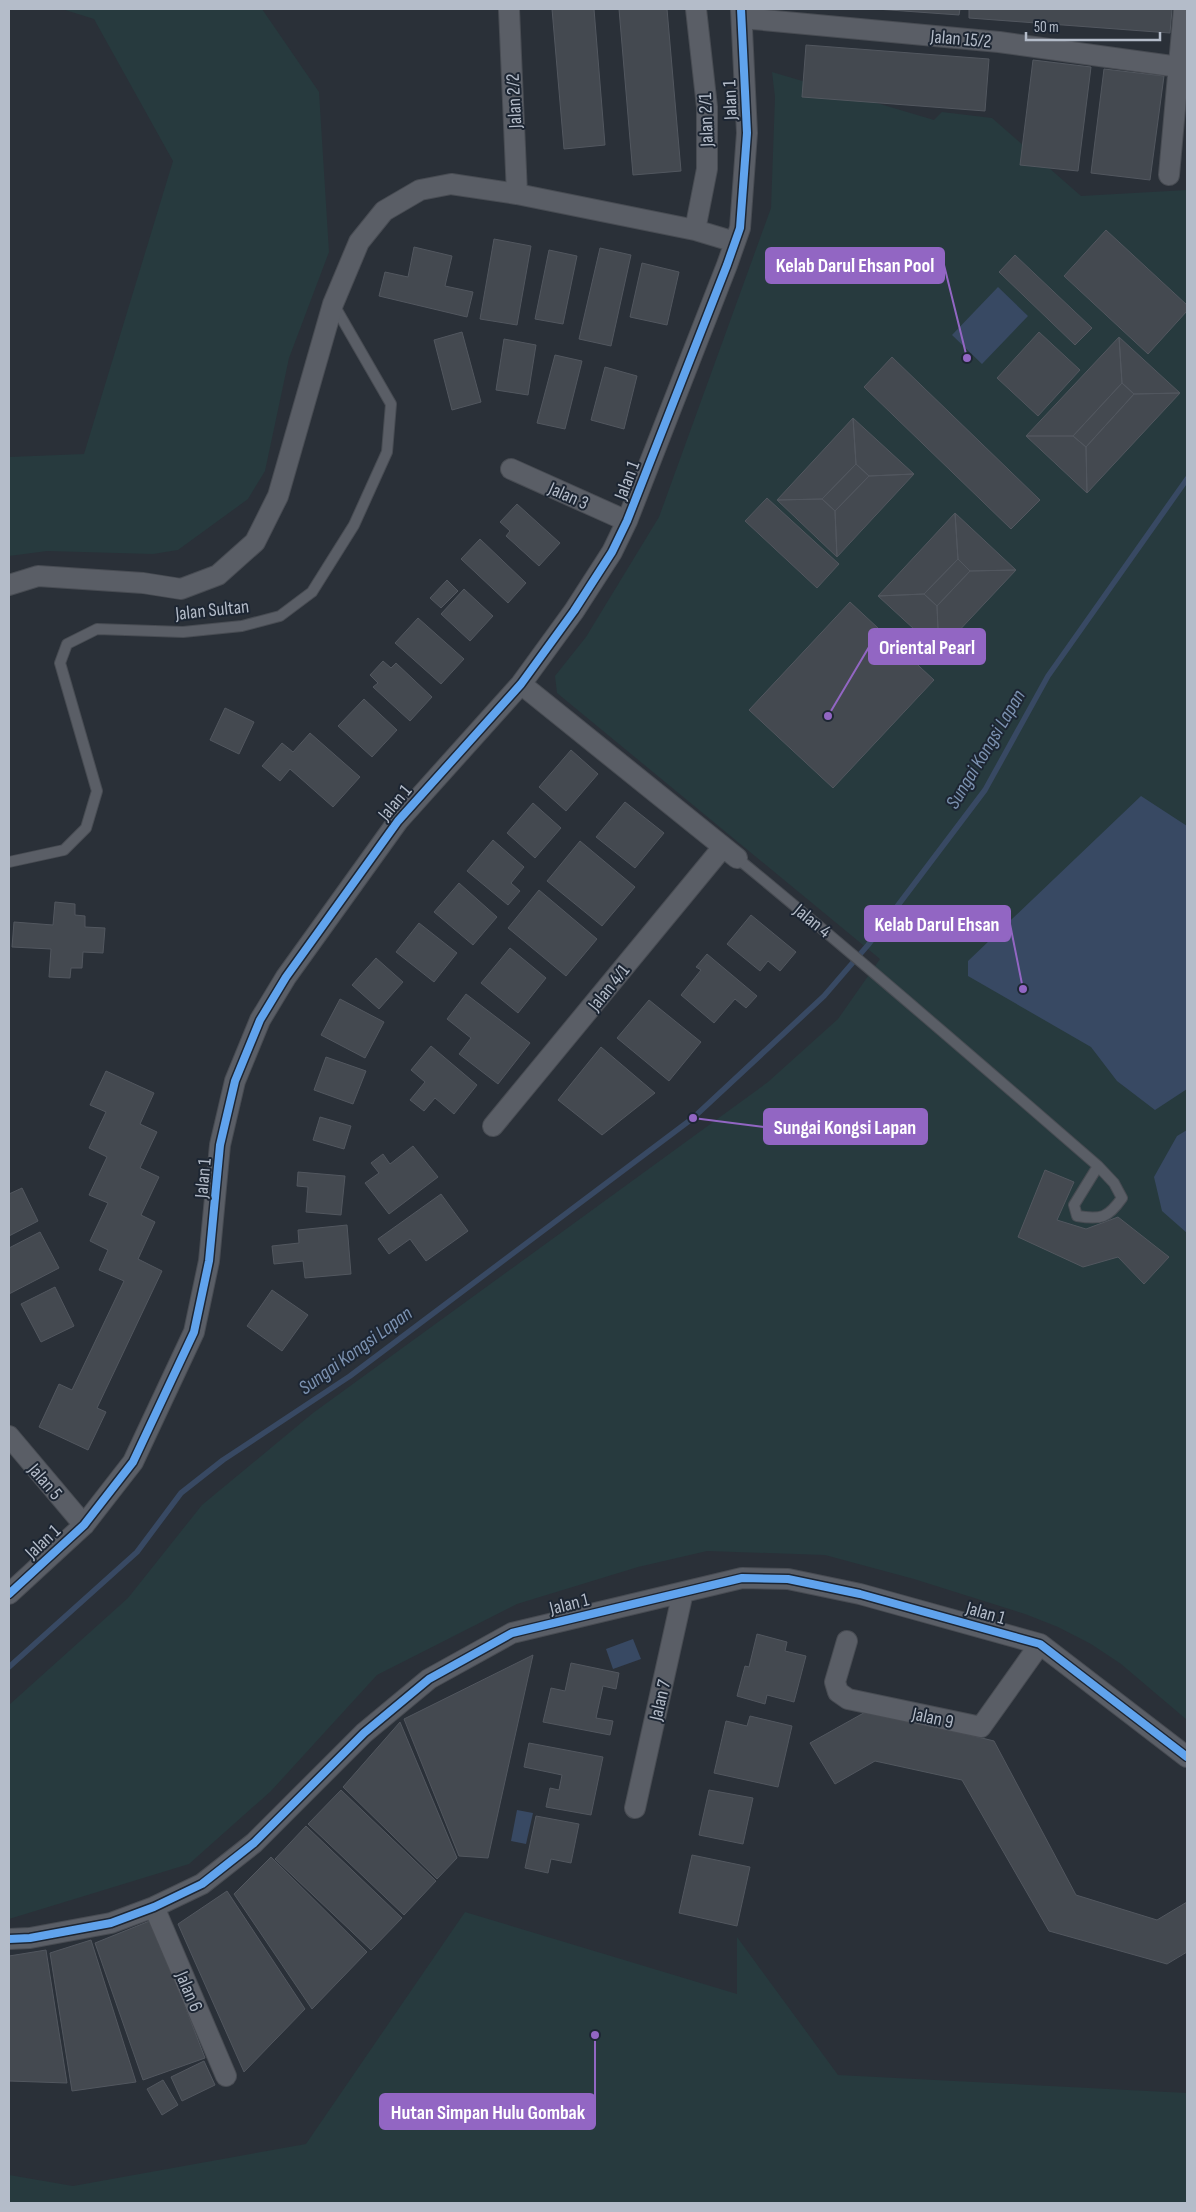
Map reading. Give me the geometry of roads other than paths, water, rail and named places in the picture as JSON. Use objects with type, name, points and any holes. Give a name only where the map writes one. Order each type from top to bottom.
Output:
[{"type":"street","name":"Jalan 2/2","points":[[509,9],[517,194]]},
{"type":"street","name":"Jalan 2/1","points":[[695,230],[707,169],[707,107],[696,9]]},
{"type":"street","points":[[1169,174],[1184,9]]},
{"type":"street","name":"Jalan 15/2","points":[[741,13],[999,42],[1179,67]]},
{"type":"street","name":"Jalan 1","points":[[9,1594],[84,1525],[133,1462],[194,1332],[209,1261],[220,1146],[235,1081],[260,1020],[286,977],[398,821],[521,684],[574,611],[612,552],[627,521],[740,228],[747,133],[741,13]]},
{"type":"street","points":[[9,585],[38,576],[143,583],[181,589],[218,575],[255,542],[278,496],[333,304],[359,242],[384,211],[420,190],[451,184],[517,194],[695,230],[735,242]]},
{"type":"street","name":"Jalan 3","points":[[511,469],[627,521]]},
{"type":"street","name":"Jalan 4","points":[[521,684],[730,853]]},
{"type":"street","name":"Jalan 4/1","points":[[493,1126],[730,853]]},
{"type":"street","name":"Jalan 5","points":[[9,1436],[84,1525]]},
{"type":"street","name":"Jalan 1","points":[[9,1939],[30,1938],[111,1923],[154,1907],[202,1884],[254,1843],[364,1733],[429,1679],[512,1633],[742,1578],[788,1579],[860,1594],[1040,1644],[1187,1757]]},
{"type":"street","name":"Jalan 7","points":[[634,1808],[683,1592]]},
{"type":"street","name":"Jalan 9","points":[[847,1641],[835,1682],[838,1692],[848,1699],[981,1727],[1040,1644]]},
{"type":"street","name":"Jalan 6","points":[[154,1907],[226,2076]]},
{"type":"lane","name":"Jalan Sultan","points":[[9,862],[64,850],[86,828],[97,791],[60,663],[67,644],[97,629],[183,632],[242,626],[280,616],[312,592],[354,525],[387,452],[391,404],[333,304]]},
{"type":"lane","name":"Jalan 4","points":[[730,853],[832,935],[1098,1166],[1114,1183],[1122,1198],[1112,1212],[1094,1219],[1077,1216],[1074,1205],[1098,1166]]},
{"type":"water","points":[[998,287],[1028,316],[982,364],[952,335]]},
{"type":"water","points":[[1141,796],[1187,826],[1187,1089],[1155,1110],[1117,1081],[1091,1047],[968,976],[968,961]]},
{"type":"water","points":[[1187,1130],[1187,1233],[1162,1211],[1154,1177],[1177,1136]]},
{"type":"water","points":[[633,1639],[641,1659],[613,1669],[606,1649]]},
{"type":"water","points":[[517,1810],[533,1813],[526,1844],[511,1841]]},
{"type":"waterway","name":"Sungai Kongsi Lapan","points":[[9,1667],[137,1552],[181,1493],[223,1460],[350,1376],[693,1118],[824,996],[868,945],[985,790],[1048,676],[1187,479]]},
{"type":"place","name":"Kelab Darul Ehsan Pool","points":[[967,358]]},
{"type":"place","name":"Oriental Pearl","points":[[828,716]]},
{"type":"place","name":"Kelab Darul Ehsan","points":[[1023,989]]},
{"type":"place","name":"Sungai Kongsi Lapan","points":[[693,1118]]},
{"type":"place","name":"Hutan Simpan Hulu Gombak","points":[[595,2035]]}]
